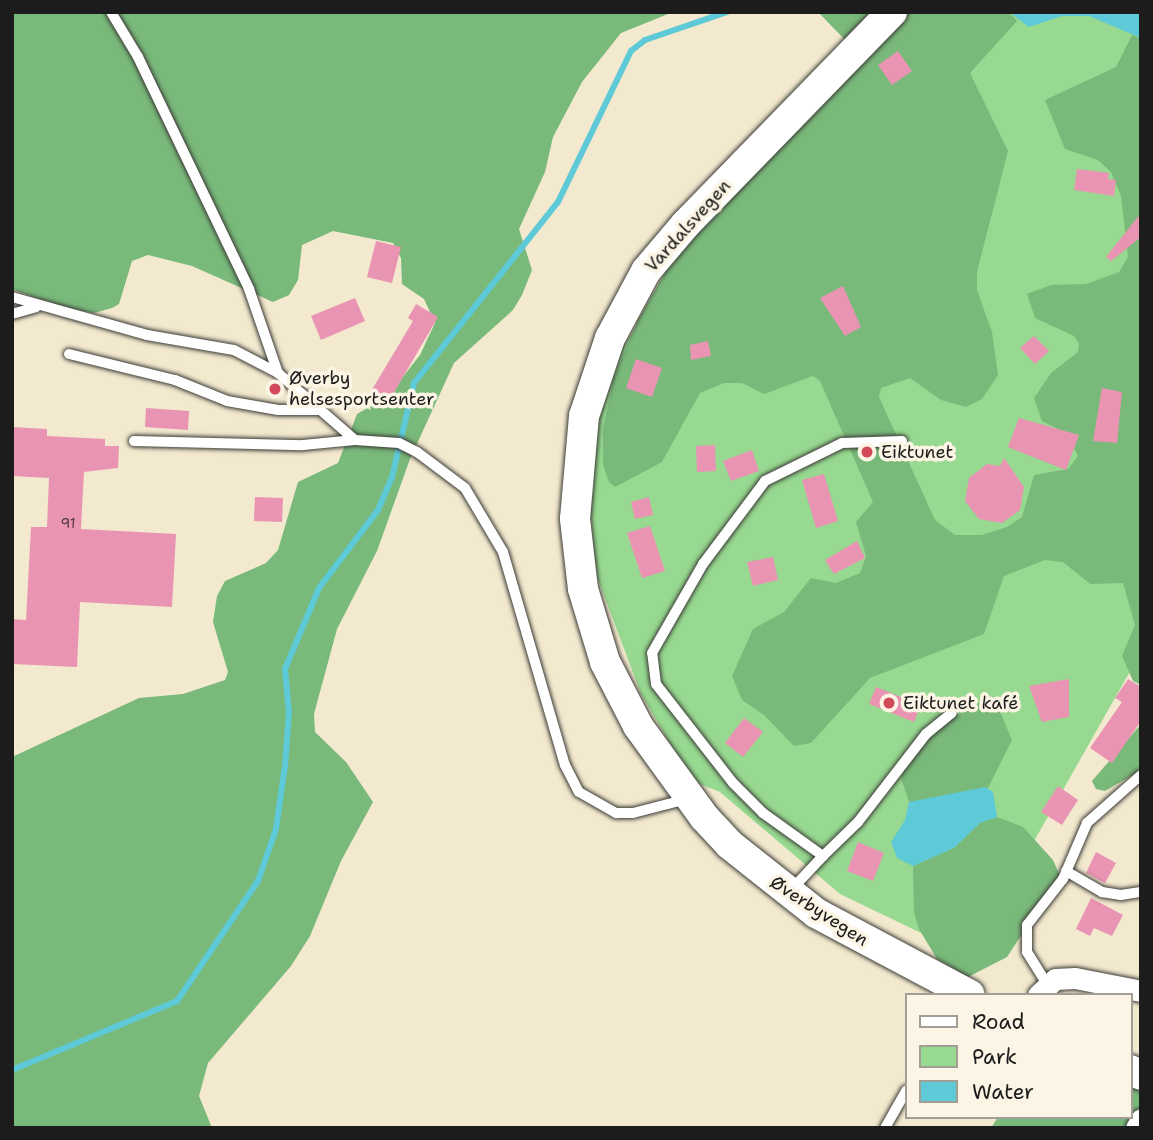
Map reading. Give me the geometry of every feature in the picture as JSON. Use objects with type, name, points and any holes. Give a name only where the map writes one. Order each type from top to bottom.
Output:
[{"type":"main road","name":"Vardalsvegen","points":[[690,799],[638,726],[593,629],[575,519],[584,416],[610,338],[646,271],[685,225],[892,12]]},
{"type":"main road","name":"Øverbyvegen","points":[[690,799],[729,844],[788,892],[868,944],[966,993]]},
{"type":"street","points":[[1042,989],[1075,978],[1097,988],[1141,992]]},
{"type":"street","points":[[1136,1128],[1141,1119]]},
{"type":"lane","points":[[111,12],[138,57],[249,289],[278,373]]},
{"type":"lane","points":[[12,297],[36,307],[147,335],[234,349],[278,373],[355,440]]},
{"type":"lane","points":[[12,314],[36,307]]},
{"type":"lane","points":[[69,354],[175,380],[227,401],[278,410],[320,410]]},
{"type":"lane","points":[[134,441],[303,445],[355,440],[399,443],[417,452],[465,488],[482,511],[503,552],[565,765],[579,792],[616,813],[633,813],[690,799]]},
{"type":"lane","points":[[823,856],[763,813],[733,783],[656,684],[652,653],[703,565],[765,481],[842,443],[902,441]]},
{"type":"lane","points":[[788,892],[808,877],[823,856],[858,822],[926,734],[952,713]]},
{"type":"lane","points":[[1042,989],[1027,951],[1026,930],[1066,871],[1087,823],[1141,775]]},
{"type":"lane","points":[[1066,871],[1102,892],[1121,895],[1141,892]]},
{"type":"lane","points":[[885,1128],[904,1095]]},
{"type":"green space","points":[[12,12],[673,12],[621,33],[582,82],[553,137],[545,172],[519,229],[532,270],[522,295],[513,310],[454,363],[410,459],[377,551],[337,629],[314,714],[315,732],[346,762],[373,802],[341,861],[310,936],[291,966],[208,1063],[199,1096],[212,1128],[12,1128],[12,757],[139,698],[183,694],[225,680],[228,672],[213,622],[217,596],[225,581],[266,563],[278,550],[298,482],[338,463],[357,414],[388,396],[420,355],[435,323],[424,299],[402,284],[401,258],[393,243],[333,231],[302,245],[298,280],[289,295],[273,302],[192,266],[148,255],[132,261],[119,304],[94,313],[60,307],[12,289]]},
{"type":"green space","points":[[818,12],[1009,12],[1017,21],[970,73],[1008,151],[977,272],[977,290],[992,332],[998,375],[982,399],[966,407],[941,400],[910,378],[881,388],[879,397],[935,520],[955,535],[982,535],[1007,527],[1022,517],[1034,475],[1068,469],[1078,456],[1066,433],[1042,421],[1034,398],[1051,373],[1078,352],[1079,343],[1074,336],[1035,318],[1027,294],[1051,285],[1086,284],[1119,272],[1128,257],[1121,196],[1111,172],[1098,160],[1065,149],[1045,100],[1116,67],[1132,35],[1141,38],[1141,685],[1133,681],[1122,656],[1135,625],[1123,583],[1090,584],[1063,562],[1045,560],[1004,576],[984,634],[870,678],[811,743],[794,746],[764,715],[742,700],[732,676],[753,629],[784,612],[811,578],[836,583],[860,573],[866,556],[856,522],[873,502],[820,381],[813,376],[764,394],[742,383],[724,383],[700,393],[662,462],[615,487],[609,482],[603,465],[603,429],[614,377],[638,320],[678,250],[851,46]]},
{"type":"green space","name":"Eiktunet","points":[[916,12],[1141,12],[1141,652],[969,956],[840,894],[720,792],[692,781],[641,694],[596,574],[588,486],[597,419],[615,358],[704,225]]},
{"type":"green space","points":[[981,702],[998,707],[1012,740],[988,788],[909,802],[901,778],[904,770],[943,723]]},
{"type":"green space","points":[[1141,724],[1141,770],[1105,791],[1096,789],[1092,781]]},
{"type":"green space","points":[[997,817],[1023,827],[1053,860],[1060,876],[1007,957],[968,977],[937,959],[919,929],[914,912],[913,866],[954,848],[980,823]]},
{"type":"green space","points":[[1132,1078],[1141,1084],[1141,1128],[991,1128],[997,1119],[1132,1119]]},
{"type":"water","points":[[1009,12],[1141,12],[1141,38],[1089,16],[1062,16],[1029,27]]},
{"type":"water","points":[[985,787],[993,792],[997,817],[980,823],[954,848],[913,866],[897,858],[891,842],[905,820],[909,802]]},
{"type":"building","points":[[898,51],[912,71],[892,85],[878,65]]},
{"type":"building","points":[[1077,169],[1109,173],[1108,179],[1116,180],[1114,196],[1074,190]]},
{"type":"building","points":[[1141,213],[1141,237],[1111,261],[1106,257]]},
{"type":"building","points":[[376,241],[401,247],[392,283],[367,277]]},
{"type":"building","points":[[843,286],[861,327],[845,336],[820,298]]},
{"type":"building","points":[[355,298],[365,321],[321,340],[311,316]]},
{"type":"building","points":[[416,304],[438,317],[385,408],[367,398],[413,321],[408,318]]},
{"type":"building","points":[[1034,336],[1049,351],[1035,364],[1020,348]]},
{"type":"building","points":[[708,341],[711,356],[691,360],[690,345]]},
{"type":"building","points":[[636,359],[662,368],[652,397],[626,388]]},
{"type":"building","points":[[1102,388],[1122,392],[1117,443],[1093,441]]},
{"type":"building","points":[[146,408],[189,411],[188,430],[145,427]]},
{"type":"building","points":[[1019,418],[1079,435],[1066,470],[1008,447]]},
{"type":"building","points":[[12,427],[47,429],[47,436],[105,439],[105,446],[119,446],[118,468],[84,472],[81,529],[176,534],[172,607],[80,602],[77,667],[12,664],[12,619],[26,620],[31,527],[47,527],[49,478],[12,476]]},
{"type":"building","points":[[715,445],[716,471],[697,472],[696,446]]},
{"type":"building","points":[[752,450],[759,471],[731,481],[723,461]]},
{"type":"building","points":[[1004,458],[1024,487],[1020,510],[1002,523],[979,519],[965,501],[969,478],[987,464],[1000,466]]},
{"type":"building","points":[[824,474],[838,521],[816,528],[802,480]]},
{"type":"building","points":[[255,497],[283,498],[282,522],[254,521]]},
{"type":"building","points":[[649,497],[653,515],[635,519],[631,502]]},
{"type":"building","points":[[650,526],[665,571],[642,578],[627,533]]},
{"type":"building","points":[[857,541],[865,558],[834,574],[825,560]]},
{"type":"building","points":[[773,557],[778,580],[753,586],[747,562]]},
{"type":"building","points":[[1069,679],[1069,717],[1042,722],[1029,686]]},
{"type":"building","points":[[1128,679],[1141,687],[1141,721],[1112,763],[1090,748],[1122,702],[1115,698]]},
{"type":"building","points":[[876,687],[921,705],[914,722],[869,704]]},
{"type":"building","points":[[744,718],[763,732],[743,757],[725,743]]},
{"type":"building","points":[[1058,786],[1078,800],[1062,825],[1041,812]]},
{"type":"building","points":[[858,842],[884,853],[873,881],[847,871]]},
{"type":"building","points":[[1096,852],[1116,863],[1105,883],[1086,873]]},
{"type":"building","points":[[1091,898],[1123,915],[1112,936],[1094,928],[1090,936],[1076,929]]},
{"type":"waterway","points":[[12,1070],[177,1001],[258,881],[276,829],[285,766],[289,712],[285,669],[319,588],[378,510],[392,477],[414,383],[558,202],[631,51],[645,40],[727,12]]},
{"type":"place","name":"Øverby helsesportsenter","points":[[275,389]]},
{"type":"place","name":"Eiktunet","points":[[867,452]]},
{"type":"place","name":"Eiktunet kafé","points":[[889,703]]}]
